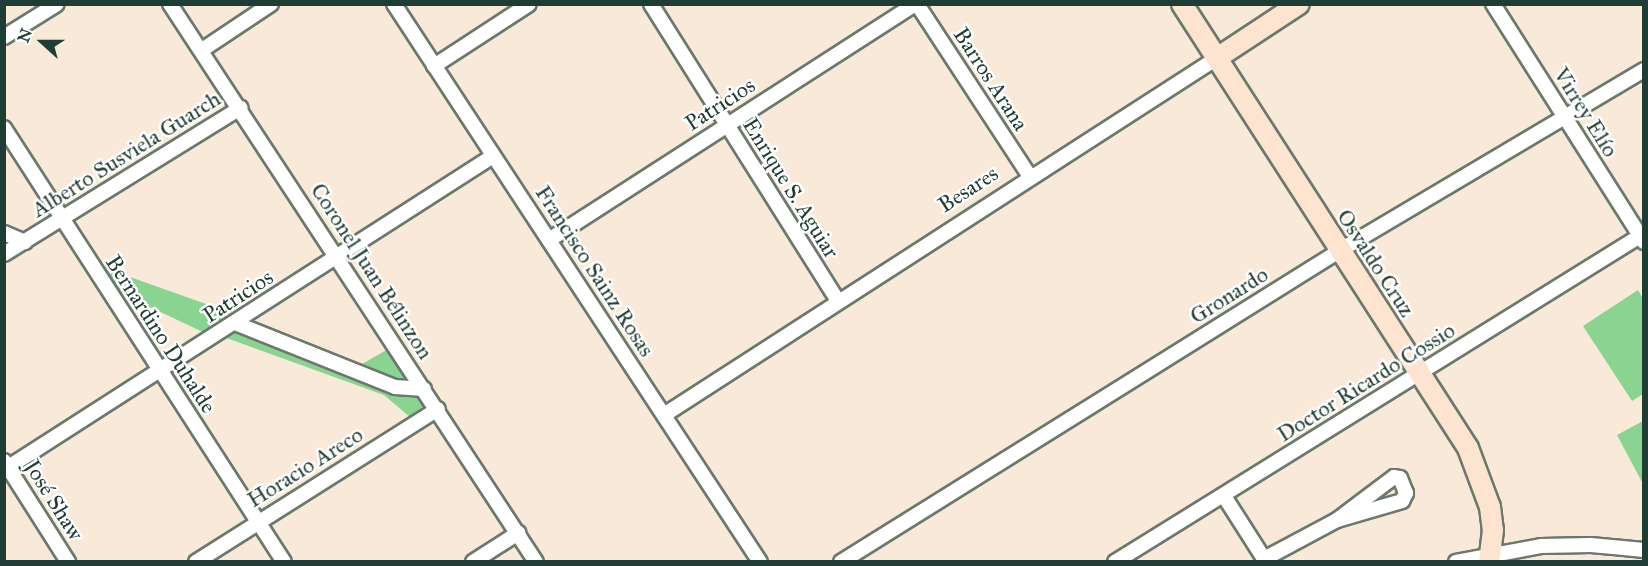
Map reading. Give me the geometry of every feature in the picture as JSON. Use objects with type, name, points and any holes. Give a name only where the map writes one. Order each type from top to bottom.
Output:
[{"type":"street","points":[[4,37],[57,4]]},
{"type":"street","name":"Coronel Juan Bélinzon","points":[[170,4],[536,561]]},
{"type":"street","points":[[202,50],[271,4]]},
{"type":"street","name":"Francisco Sainz Rosas","points":[[394,4],[760,561]]},
{"type":"street","points":[[434,66],[529,4]]},
{"type":"street","name":"Enrique S. Aguiar","points":[[651,4],[839,302]]},
{"type":"street","name":"Patricios","points":[[549,240],[726,124],[916,4]]},
{"type":"street","name":"Barros Arana","points":[[916,4],[1030,177]]},
{"type":"street","name":"Osvaldo Cruz","points":[[1182,4],[1468,448],[1480,475],[1490,507],[1489,557]]},
{"type":"street","name":"Besares","points":[[664,415],[1299,4]]},
{"type":"street","name":"Virrey Elío","points":[[1492,4],[1642,239]]},
{"type":"street","name":"Gronardo","points":[[841,561],[1339,251],[1565,119],[1644,70]]},
{"type":"street","name":"Alberto Susviela Guarch","points":[[4,254],[240,108]]},
{"type":"street","name":"Bernardino Duhalde","points":[[4,128],[284,561]]},
{"type":"street","name":"Patricios","points":[[6,466],[160,372],[494,156]]},
{"type":"street","points":[[4,233],[25,242]]},
{"type":"street","name":"Doctor Ricardo Cossio","points":[[1115,561],[1224,496],[1419,372],[1642,239]]},
{"type":"street","points":[[235,323],[395,387],[424,389]]},
{"type":"street","name":"Horacio Areco","points":[[196,561],[438,409]]},
{"type":"street","name":"José Shaw","points":[[6,466],[68,561]]},
{"type":"street","points":[[1224,496],[1265,560],[1337,520],[1394,477],[1400,478],[1406,494],[1402,501],[1337,520]]},
{"type":"street","points":[[473,561],[518,533]]},
{"type":"street","points":[[1456,561],[1541,546],[1591,545],[1644,550]]},
{"type":"green space","points":[[110,265],[130,277],[223,310],[226,315],[207,334],[118,292],[103,267]]},
{"type":"green space","points":[[1638,290],[1643,299],[1643,394],[1632,401],[1583,326]]},
{"type":"green space","points":[[248,318],[362,364],[390,348],[424,399],[423,406],[411,418],[384,395],[221,336]]},
{"type":"green space","points":[[1643,421],[1643,484],[1617,435]]}]
